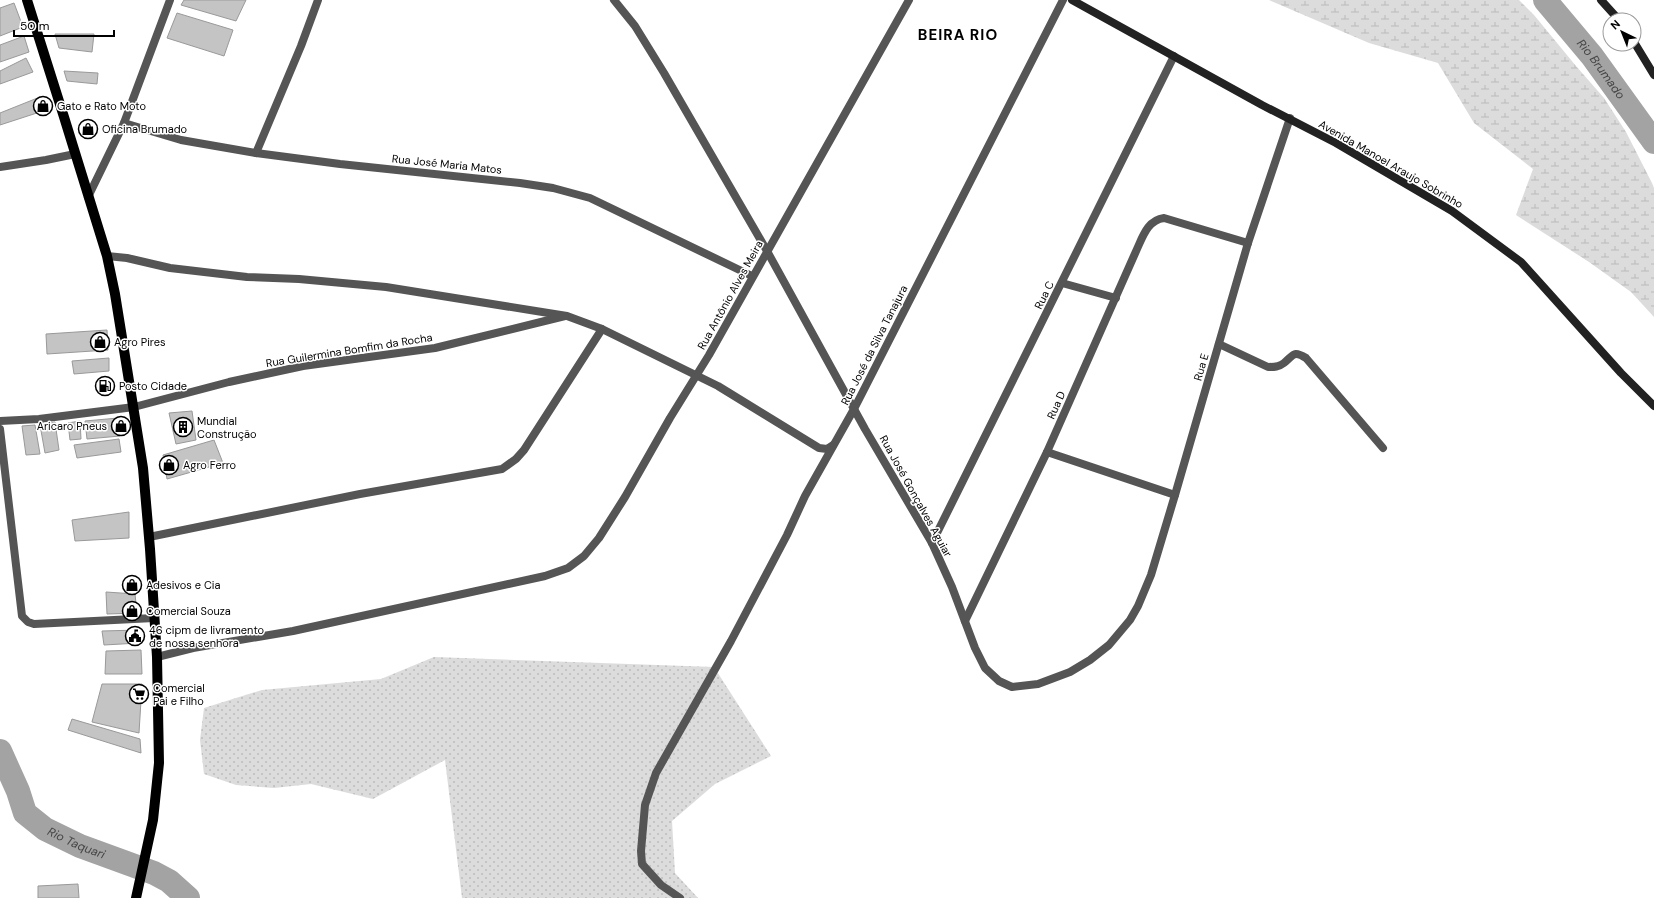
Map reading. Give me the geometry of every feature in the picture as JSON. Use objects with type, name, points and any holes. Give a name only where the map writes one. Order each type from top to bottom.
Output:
[{"type":"main road","points":[[26,0],[107,256],[115,294],[120,333],[134,407],[143,468],[157,657],[159,763],[154,814],[136,898]]},
{"type":"street","points":[[88,197],[124,123],[170,0]]},
{"type":"street","points":[[256,153],[301,46],[318,0]]},
{"type":"street","name":"Rua José Gonçalves Aguiar","points":[[614,0],[635,26],[664,73],[767,252],[854,409],[932,543],[975,648],[985,668],[998,681],[1012,687],[1038,684],[1070,672],[1090,660],[1109,645],[1130,620]]},
{"type":"street","name":"Rua Antônio Alves Meira","points":[[157,657],[193,648],[293,631],[545,576],[568,568],[584,556],[599,538],[625,498],[834,136],[909,0]]},
{"type":"street","name":"Rua José da Silva Tanajura","points":[[680,898],[662,885],[642,864],[641,851],[645,804],[656,773],[700,698],[756,596],[832,445],[854,409],[1063,0]]},
{"type":"street","name":"Avenida Manoel Araujo Sobrinho","points":[[1072,0],[1336,143],[1452,211],[1521,262],[1621,373],[1654,406]]},
{"type":"street","points":[[1601,0],[1612,12]]},
{"type":"street","points":[[1640,52],[1654,75]]},
{"type":"street","name":"Rua C","points":[[932,543],[1174,56]]},
{"type":"street","name":"Rua E","points":[[1130,620],[1138,606],[1150,575],[1175,496],[1248,243],[1290,118]]},
{"type":"street","name":"Rua José Maria Matos","points":[[124,123],[181,140],[256,153],[553,188],[590,198],[752,276]]},
{"type":"street","points":[[0,167],[75,154]]},
{"type":"street","name":"Rua D","points":[[965,621],[1047,452],[1142,239],[1150,225],[1158,219],[1164,218],[1248,243]]},
{"type":"street","points":[[107,256],[127,258],[170,268],[247,277],[299,279],[386,287],[567,316],[602,329],[696,375],[737,397],[819,448],[827,449],[832,445]]},
{"type":"street","points":[[1062,283],[1116,298]]},
{"type":"street","name":"Rua Guilermina Bomfim da Rocha","points":[[0,421],[39,419],[134,407],[222,384],[303,366],[435,348],[567,316]]},
{"type":"street","points":[[149,537],[360,494],[502,469],[516,459],[524,450],[602,329]]},
{"type":"street","points":[[1219,344],[1268,368],[1283,364],[1295,353],[1306,358],[1383,448]]},
{"type":"street","points":[[0,429],[22,616],[28,622],[34,624],[154,618]]},
{"type":"street","points":[[1047,452],[1175,496]]},
{"type":"green space","points":[[1269,0],[1519,0],[1534,15],[1604,98],[1626,132],[1652,183],[1654,188],[1654,317],[1631,292],[1589,262],[1516,215],[1533,169],[1474,123],[1438,63],[1369,43]]},
{"type":"green space","points":[[434,657],[714,667],[771,756],[715,784],[672,821],[675,873],[698,898],[462,898],[445,760],[373,799],[311,784],[274,788],[236,785],[204,774],[200,740],[204,708],[262,690],[381,679]]},
{"type":"building","points":[[184,0],[246,0],[236,21],[181,5]]},
{"type":"building","points":[[14,3],[23,27],[0,36],[0,8]]},
{"type":"building","points":[[177,13],[233,30],[224,56],[167,38]]},
{"type":"building","points":[[55,34],[94,34],[92,52],[59,48]]},
{"type":"building","points":[[24,36],[29,52],[0,62],[0,45]]},
{"type":"building","points":[[26,58],[33,72],[0,84],[0,71]]},
{"type":"building","points":[[64,71],[98,73],[97,84],[67,81]]},
{"type":"building","points":[[40,97],[43,111],[0,125],[0,113]]},
{"type":"building","points":[[107,330],[108,350],[47,354],[46,334]]},
{"type":"building","points":[[109,358],[109,371],[74,374],[72,361]]},
{"type":"building","name":"Mundial Construção","points":[[192,411],[196,440],[176,444],[169,413]]},
{"type":"building","points":[[118,418],[120,436],[87,439],[85,421]]},
{"type":"building","points":[[80,421],[81,439],[70,440],[68,423]]},
{"type":"building","points":[[55,422],[59,450],[45,453],[40,425]]},
{"type":"building","points":[[35,425],[40,454],[26,455],[22,426]]},
{"type":"building","points":[[119,439],[121,452],[77,458],[74,445]]},
{"type":"building","points":[[214,440],[223,463],[167,479],[163,455]]},
{"type":"building","points":[[129,512],[129,538],[75,541],[72,520]]},
{"type":"building","points":[[106,592],[135,594],[137,613],[107,614]]},
{"type":"building","points":[[139,630],[139,643],[104,645],[102,631]]},
{"type":"building","points":[[141,650],[142,674],[105,674],[106,651]]},
{"type":"building","points":[[102,684],[142,684],[139,733],[92,722]]},
{"type":"building","points":[[72,719],[140,739],[141,753],[68,730]]},
{"type":"building","points":[[78,884],[79,898],[38,898],[38,886]]},
{"type":"waterway","name":"Rio Brumado","points":[[1545,0],[1592,56],[1654,142]]},
{"type":"waterway","name":"Rio Taquari","points":[[0,751],[18,791],[25,813],[45,829],[80,846],[154,873],[169,881],[188,898]]},
{"type":"place","name":"Gato e Rato Moto","points":[[43,106]]},
{"type":"place","name":"Oficina Brumado","points":[[88,129]]},
{"type":"place","name":"Agro Pires","points":[[100,342]]},
{"type":"place","name":"Posto Cidade","points":[[105,386]]},
{"type":"place","name":"Aricaro Pneus","points":[[121,426]]},
{"type":"place","name":"Mundial Construção","points":[[183,427]]},
{"type":"place","name":"Agro Ferro","points":[[169,465]]},
{"type":"place","name":"Adesivos e Cia","points":[[132,585]]},
{"type":"place","name":"Comercial Souza","points":[[132,611]]},
{"type":"place","name":"46 cipm de livramento de nossa senhora","points":[[135,636]]},
{"type":"place","name":"Comercial Pai e Filho","points":[[139,694]]},
{"type":"district","name":"BEIRA RIO","points":[[958,35]]}]
